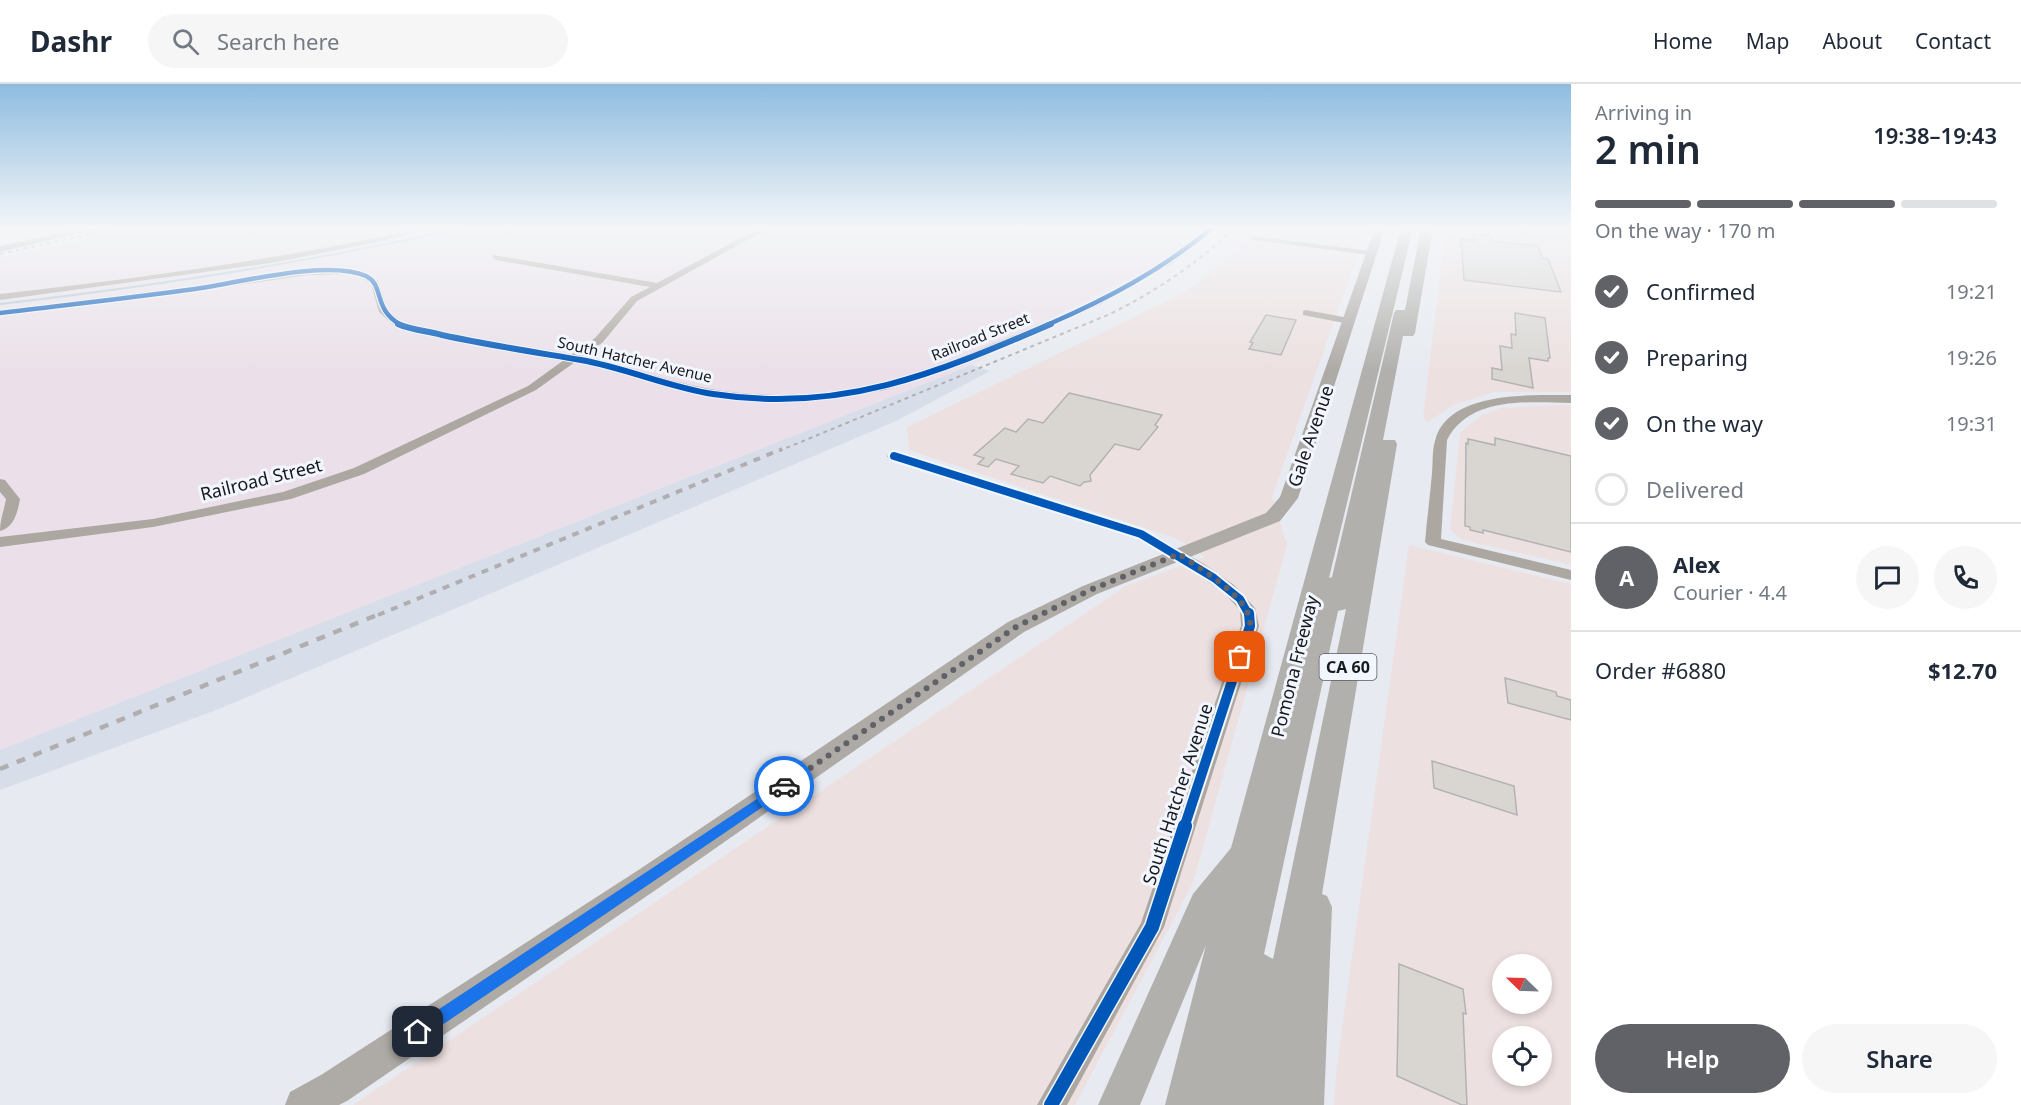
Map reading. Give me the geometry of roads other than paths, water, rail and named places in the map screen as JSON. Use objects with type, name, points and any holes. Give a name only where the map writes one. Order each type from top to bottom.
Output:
[{"type":"highway","name":"Pomona Freeway","points":[[1186,1105],[1247,849],[1395,276]]},
{"type":"highway","points":[[1211,1105],[1407,276]]},
{"type":"highway","points":[[1230,1105],[1408,276]]},
{"type":"highway","name":"CA 60","points":[[1262,1105],[1320,819],[1418,276]]},
{"type":"highway","points":[[1303,1105],[1320,819]]},
{"type":"highway","points":[[1119,1105],[1205,905],[1247,849]]},
{"type":"main road","name":"Gale Avenue","points":[[303,1105],[334,1088],[642,883],[1016,627],[1090,590],[1273,518],[1289,498],[1363,276]]},
{"type":"street","points":[[0,297],[168,276]]},
{"type":"street","name":"South Hatcher Avenue","points":[[0,312],[282,276]]},
{"type":"street","name":"South Hatcher Avenue","points":[[359,276],[371,279],[376,285],[382,312],[388,319],[400,325],[488,345],[606,365],[667,384],[713,394],[768,398],[819,397],[865,391],[913,380]]},
{"type":"street","points":[[603,276],[656,285]]},
{"type":"street","name":"Railroad Street","points":[[0,542],[153,523],[295,493],[359,471],[532,388],[599,340],[634,299],[674,276]]},
{"type":"street","name":"Railroad Street","points":[[913,380],[1055,322],[1110,296],[1145,276]]},
{"type":"street","points":[[1306,314],[1349,321]]},
{"type":"street","points":[[1571,399],[1502,402],[1474,408],[1455,418],[1444,432],[1442,440],[1433,542],[1571,574]]},
{"type":"street","name":"South Hatcher Avenue","points":[[894,456],[1141,534],[1179,554],[1234,594],[1248,609],[1251,626],[1152,927],[1051,1105]]},
{"type":"street","points":[[0,483],[13,499],[11,513],[0,527]]},
{"type":"waterway","points":[[0,304],[206,276]]},
{"type":"railway","points":[[779,451],[1110,314],[1176,276]]},
{"type":"railway","points":[[378,615],[782,449]]},
{"type":"railway","points":[[0,769],[382,613]]}]
